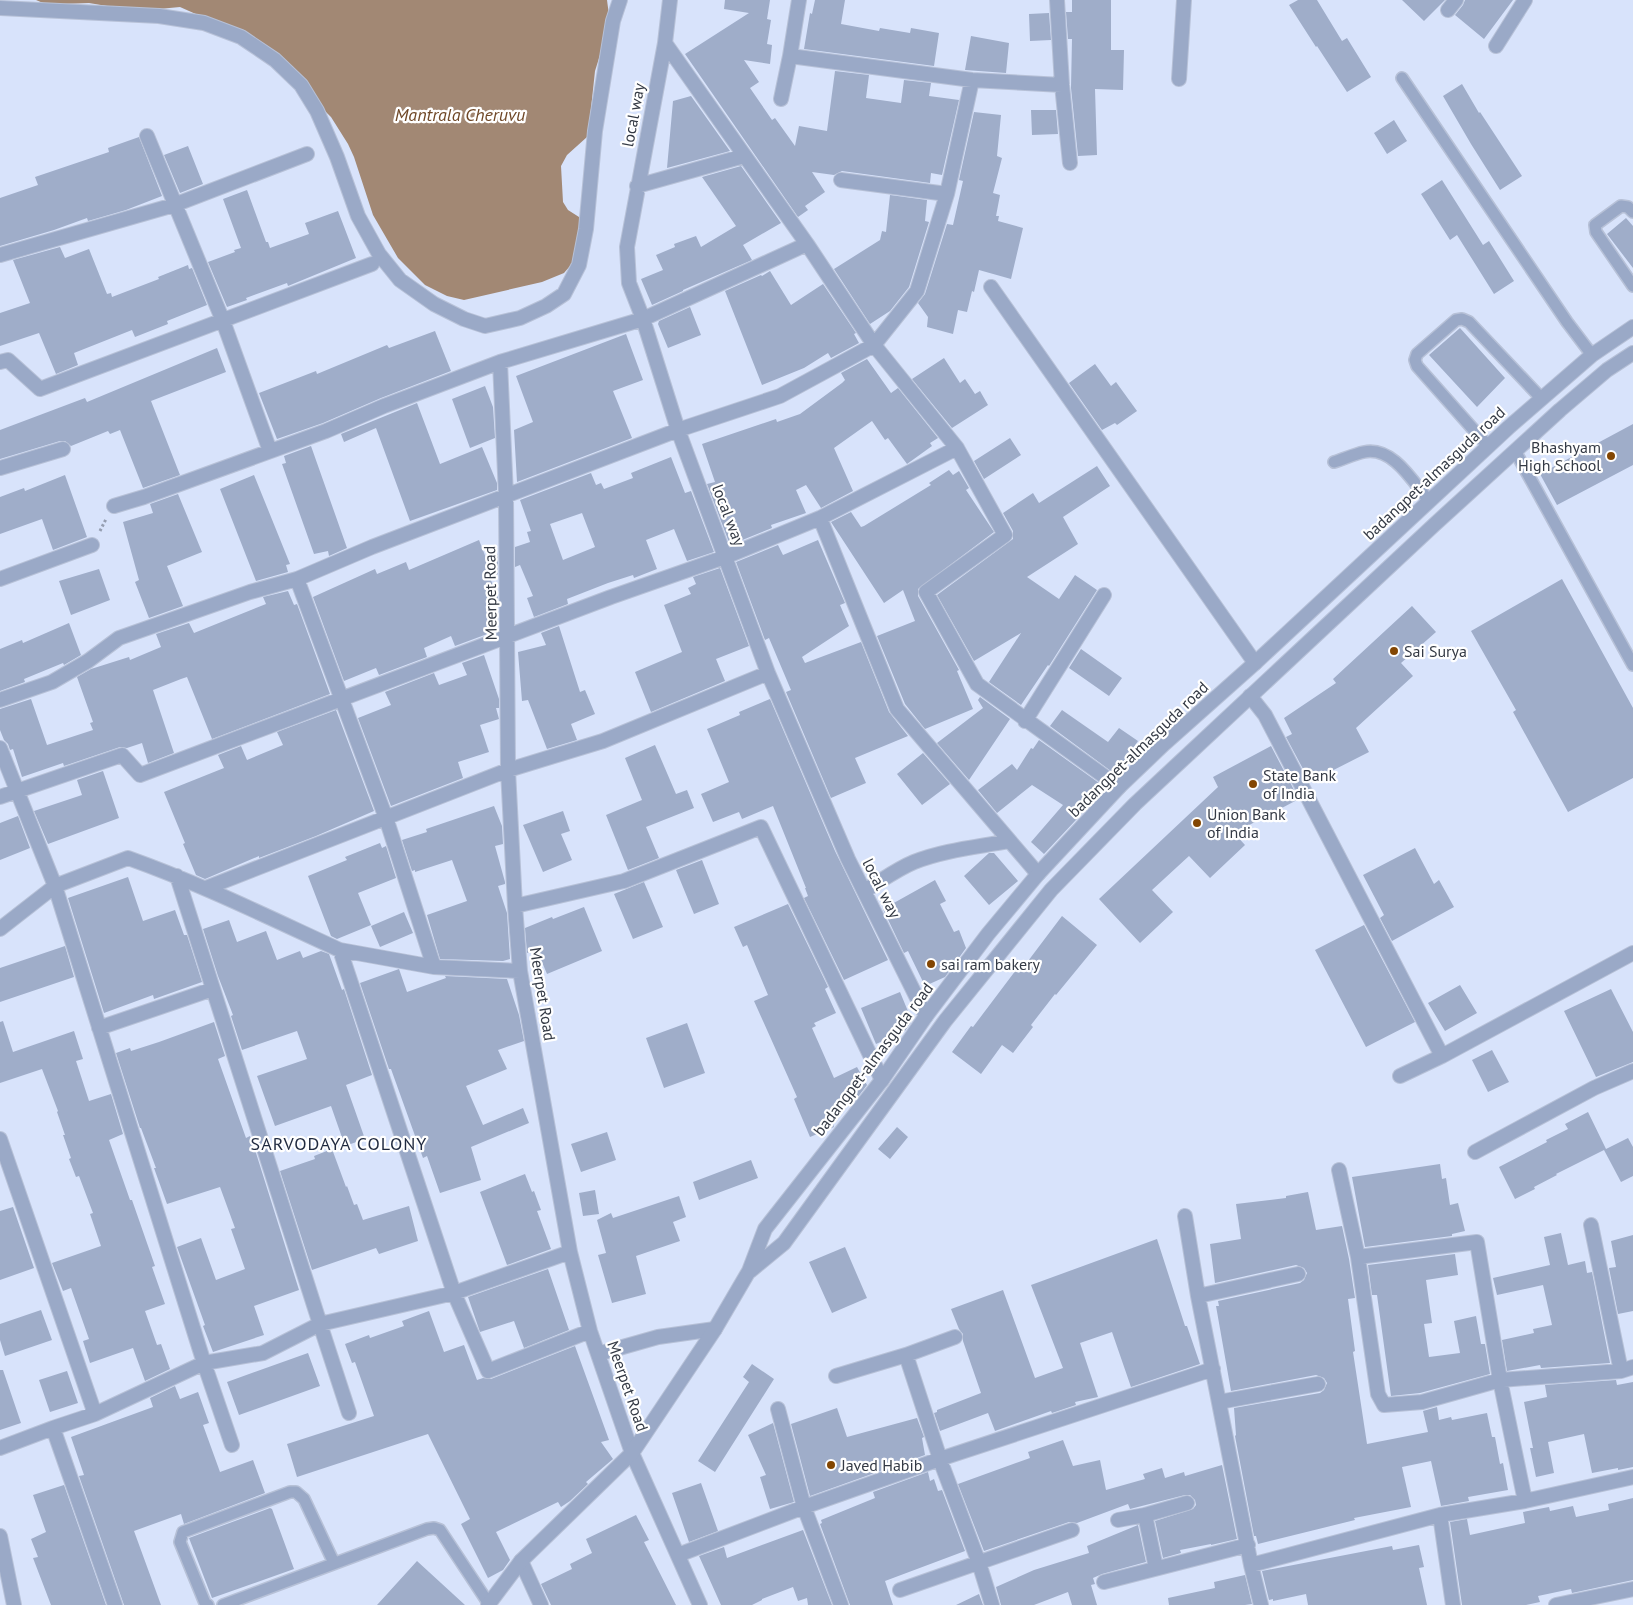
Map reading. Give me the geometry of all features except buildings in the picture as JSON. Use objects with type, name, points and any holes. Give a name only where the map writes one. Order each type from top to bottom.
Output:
[{"type":"street","points":[[0,8],[159,16],[204,23],[241,37],[275,60],[300,84],[317,111],[337,157],[358,216],[379,254],[400,280],[434,304],[464,319],[485,326],[520,318],[546,306],[564,294],[579,265],[586,229],[595,131],[614,21],[620,0]]},
{"type":"street","name":"local way","points":[[670,0],[665,43],[627,247],[629,283],[643,319],[678,430],[768,673],[848,859],[926,1016]]},
{"type":"street","points":[[781,99],[800,0]]},
{"type":"street","points":[[1056,0],[1070,162]]},
{"type":"street","points":[[1179,80],[1184,0]]},
{"type":"street","points":[[1496,46],[1525,0]]},
{"type":"street","points":[[665,43],[807,244],[874,345],[957,448],[1005,535],[926,592],[976,684],[1119,787]]},
{"type":"street","points":[[790,56],[972,80],[1062,85]]},
{"type":"street","points":[[0,700],[52,682],[88,661],[119,638],[250,592],[297,579],[372,547],[678,430],[780,396],[874,345],[917,291],[947,194],[972,80]]},
{"type":"street","points":[[146,136],[223,321],[270,450]]},
{"type":"street","points":[[0,255],[174,205],[306,154]]},
{"type":"street","points":[[637,186],[744,156]]},
{"type":"street","points":[[841,180],[947,194]]},
{"type":"street","points":[[114,506],[144,497],[326,431],[384,406],[500,362],[643,319],[807,244]]},
{"type":"street","points":[[0,362],[8,360],[40,389],[372,264]]},
{"type":"street","points":[[991,287],[1255,663]]},
{"type":"street","name":"badangpet-almasguda road","points":[[488,1605],[521,1561],[632,1453],[715,1329],[749,1271],[765,1229],[882,1080],[926,1016],[988,934],[1038,874],[1119,787],[1428,501],[1592,355],[1633,327]]},
{"type":"street","name":"badangpet-almasguda road","points":[[749,1271],[784,1243],[945,1021],[1050,890],[1179,762],[1515,451],[1594,381],[1633,353]]},
{"type":"street","name":"Meerpet Road","points":[[500,362],[506,496],[508,770],[520,970],[570,1252],[590,1331],[632,1453],[700,1605]]},
{"type":"street","points":[[0,797],[122,755],[140,775],[508,636],[725,557],[820,518],[957,448]]},
{"type":"street","points":[[0,468],[63,449]]},
{"type":"street","points":[[820,518],[897,710],[1038,874]]},
{"type":"street","points":[[0,579],[92,545]]},
{"type":"street","points":[[297,579],[386,818],[434,966]]},
{"type":"street","points":[[1025,720],[1104,595]]},
{"type":"street","points":[[206,888],[508,770],[603,740],[768,673]]},
{"type":"street","points":[[1250,696],[1265,715],[1442,1056]]},
{"type":"street","points":[[1164,744],[1179,762]]},
{"type":"street","points":[[0,748],[55,886],[204,1363],[232,1446]]},
{"type":"street","points":[[515,906],[624,881],[761,827],[882,1080]]},
{"type":"street","points":[[864,891],[914,862],[932,856],[1009,841]]},
{"type":"street","points":[[0,929],[55,886],[128,858],[206,888],[340,950],[434,966],[520,970]]},
{"type":"street","points":[[178,876],[349,1414]]},
{"type":"street","points":[[340,950],[454,1293],[488,1371],[590,1331]]},
{"type":"street","points":[[1400,1076],[1442,1056],[1633,953]]},
{"type":"street","points":[[99,1028],[214,989]]},
{"type":"street","points":[[1475,1152],[1594,1088],[1633,1071]]},
{"type":"street","points":[[0,1139],[95,1414]]},
{"type":"street","points":[[1338,1170],[1358,1257],[1378,1394],[1384,1405],[1422,1402],[1500,1380],[1627,1369],[1591,1225]]},
{"type":"street","points":[[1185,1216],[1198,1296],[1251,1565],[1261,1605]]},
{"type":"street","points":[[1358,1257],[1477,1242],[1500,1380],[1525,1501]]},
{"type":"street","points":[[0,1448],[95,1414],[204,1363],[262,1353],[320,1324],[454,1293],[570,1252]]},
{"type":"street","points":[[1198,1296],[1298,1274]]},
{"type":"street","points":[[598,1354],[658,1337],[715,1329]]},
{"type":"street","points":[[836,1376],[906,1355],[954,1337]]},
{"type":"street","points":[[906,1355],[940,1459],[979,1563],[992,1605]]},
{"type":"street","points":[[678,1555],[804,1507],[940,1459],[1213,1369]]},
{"type":"street","points":[[1219,1402],[1318,1384]]},
{"type":"street","points":[[778,1409],[804,1507],[841,1605]]},
{"type":"street","points":[[53,1428],[115,1605]]},
{"type":"street","points":[[1251,1565],[1440,1515],[1525,1501],[1633,1477]]},
{"type":"street","points":[[1118,1520],[1144,1515],[1187,1502]]},
{"type":"street","points":[[1144,1515],[1156,1568]]},
{"type":"street","points":[[1440,1515],[1453,1605]]},
{"type":"street","points":[[900,1590],[1072,1530]]},
{"type":"street","points":[[0,1536],[14,1605]]},
{"type":"street","points":[[1104,1582],[1248,1545]]},
{"type":"street","points":[[521,1561],[541,1605]]},
{"type":"street","points":[[1557,1605],[1633,1589]]},
{"type":"lane","points":[[1402,78],[1567,322],[1592,355]]},
{"type":"lane","points":[[1633,212],[1628,207],[1621,206],[1595,225],[1596,232],[1633,286]]},
{"type":"lane","points":[[1488,446],[1417,366],[1415,360],[1417,354],[1456,320],[1462,319],[1469,322],[1542,398]]},
{"type":"lane","points":[[1515,451],[1633,666]]},
{"type":"lane","points":[[1334,462],[1365,452],[1382,452],[1399,465],[1428,501]]},
{"type":"lane","points":[[208,1605],[205,1603],[180,1542],[183,1532],[290,1492],[296,1492],[304,1499],[334,1564]]},
{"type":"lane","points":[[222,1605],[434,1528],[440,1530],[488,1605]]},
{"type":"path","points":[[92,545],[114,506]]},
{"type":"water","name":"Mantrala Cheruvu","points":[[36,0],[607,0],[610,23],[595,71],[587,137],[567,155],[561,166],[563,202],[568,210],[579,217],[582,225],[576,259],[564,273],[542,282],[464,300],[447,296],[425,285],[398,258],[373,215],[348,144],[331,117],[321,107],[304,79],[278,53],[261,43],[180,7],[143,12],[89,3],[43,3]]},
{"type":"place","name":"Bhashyam High School","points":[[1611,456]]},
{"type":"place","name":"Sai Surya","points":[[1394,651]]},
{"type":"place","name":"State Bank of India","points":[[1253,784]]},
{"type":"place","name":"Union Bank of India","points":[[1197,823]]},
{"type":"place","name":"sai ram bakery","points":[[931,964]]},
{"type":"place","name":"Javed Habib","points":[[831,1465]]},
{"type":"district","name":"SARVODAYA COLONY","points":[[339,1143]]}]
